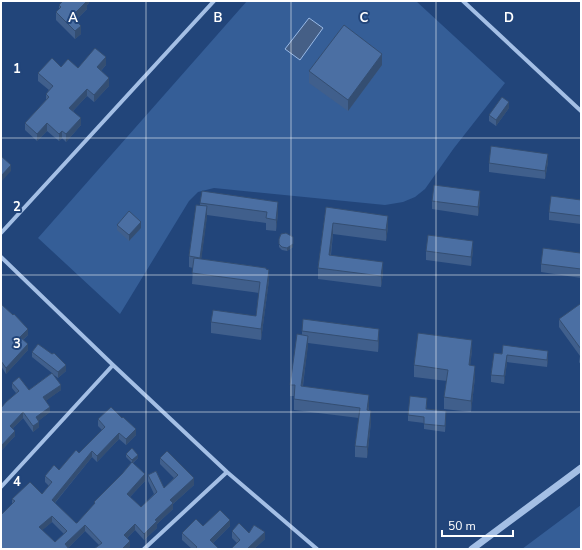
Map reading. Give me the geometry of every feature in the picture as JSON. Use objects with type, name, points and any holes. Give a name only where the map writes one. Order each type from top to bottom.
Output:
[{"type":"street","points":[[1,233],[214,1]]},
{"type":"street","points":[[463,1],[581,111]]},
{"type":"street","points":[[1,257],[113,365],[228,472],[317,549]]},
{"type":"street","points":[[1,487],[113,365]]},
{"type":"street","points":[[472,549],[581,468]]},
{"type":"street","points":[[144,549],[228,472]]},
{"type":"shaded area","points":[[247,1],[416,1],[505,83],[454,148],[425,189],[415,197],[403,202],[385,205],[214,188],[198,192],[189,201],[120,314],[38,238]]},
{"type":"shaded area","points":[[309,18],[323,28],[300,60],[285,49]]},
{"type":"shaded area","points":[[581,505],[581,549],[522,549]]},
{"type":"building","points":[[63,1],[87,1],[72,16],[81,26],[75,31],[56,12],[61,7],[59,5]]},
{"type":"building","points":[[344,25],[382,54],[348,100],[309,71]]},
{"type":"building","points":[[95,48],[106,57],[97,67],[109,78],[94,95],[87,89],[69,108],[81,118],[66,134],[62,131],[59,134],[47,123],[37,134],[25,123],[49,97],[46,94],[53,86],[38,73],[52,58],[61,67],[68,59],[78,68]]},
{"type":"building","points":[[502,97],[509,102],[496,120],[489,115]]},
{"type":"building","points":[[491,146],[548,154],[545,171],[489,163]]},
{"type":"building","points":[[1,156],[11,165],[1,176]]},
{"type":"building","points":[[434,185],[480,191],[478,207],[432,201]]},
{"type":"building","points":[[202,191],[278,202],[276,220],[266,218],[267,212],[200,203]]},
{"type":"building","points":[[551,196],[581,200],[581,216],[549,212]]},
{"type":"building","points":[[196,205],[207,206],[200,258],[189,256]]},
{"type":"building","points":[[326,207],[388,216],[386,230],[333,223],[329,255],[383,262],[381,276],[318,268]]},
{"type":"building","points":[[129,211],[141,222],[129,235],[117,225]]},
{"type":"building","points":[[286,233],[293,237],[293,244],[287,248],[282,247],[279,244],[281,234]]},
{"type":"building","points":[[428,235],[473,241],[471,257],[426,251]]},
{"type":"building","points":[[581,243],[581,269],[541,264],[543,248],[580,253]]},
{"type":"building","points":[[194,258],[266,268],[269,270],[261,329],[211,322],[213,310],[256,316],[260,282],[192,273]]},
{"type":"building","points":[[1,304],[13,315],[14,314],[28,329],[20,337],[28,344],[6,368],[1,361]]},
{"type":"building","points":[[580,304],[581,306],[581,349],[559,319]]},
{"type":"building","points":[[303,319],[379,329],[378,341],[302,331]]},
{"type":"building","points":[[418,333],[472,340],[469,365],[475,366],[471,401],[444,397],[448,370],[414,365]]},
{"type":"building","points":[[297,334],[308,336],[301,386],[369,395],[367,410],[371,411],[367,447],[355,446],[360,408],[294,399],[295,385],[290,385]]},
{"type":"building","points":[[38,344],[52,354],[54,353],[66,365],[58,372],[32,352]]},
{"type":"building","points":[[503,345],[548,351],[547,360],[507,355],[504,376],[491,375],[494,353],[502,354]]},
{"type":"building","points":[[52,373],[61,385],[43,397],[50,407],[36,417],[39,422],[33,426],[23,412],[10,426],[15,431],[1,446],[1,408],[19,391],[12,383],[19,377],[29,390]]},
{"type":"building","points":[[410,396],[427,398],[426,409],[446,411],[445,426],[424,424],[424,417],[408,415]]},
{"type":"building","points":[[111,407],[136,429],[126,439],[119,433],[97,456],[92,451],[52,500],[76,523],[132,462],[145,474],[127,494],[141,507],[157,492],[148,475],[156,471],[164,488],[178,475],[160,458],[167,451],[194,478],[170,500],[173,503],[155,520],[157,521],[144,534],[135,524],[124,535],[130,541],[122,549],[94,549],[102,543],[85,525],[65,544],[69,549],[1,549],[1,515],[15,501],[12,499],[30,482],[42,494],[52,482],[45,476],[54,465],[59,470],[76,450],[79,453],[105,427],[98,419]],"holes":[[[52,516],[67,531],[55,542],[39,527]]]},
{"type":"building","points":[[132,448],[138,455],[132,460],[126,454]]},
{"type":"building","points":[[220,510],[230,520],[210,540],[219,549],[196,549],[197,547],[182,533],[196,519],[203,526]]},
{"type":"building","points":[[239,523],[249,533],[254,525],[265,532],[247,549],[231,549],[240,540],[232,531]]}]
